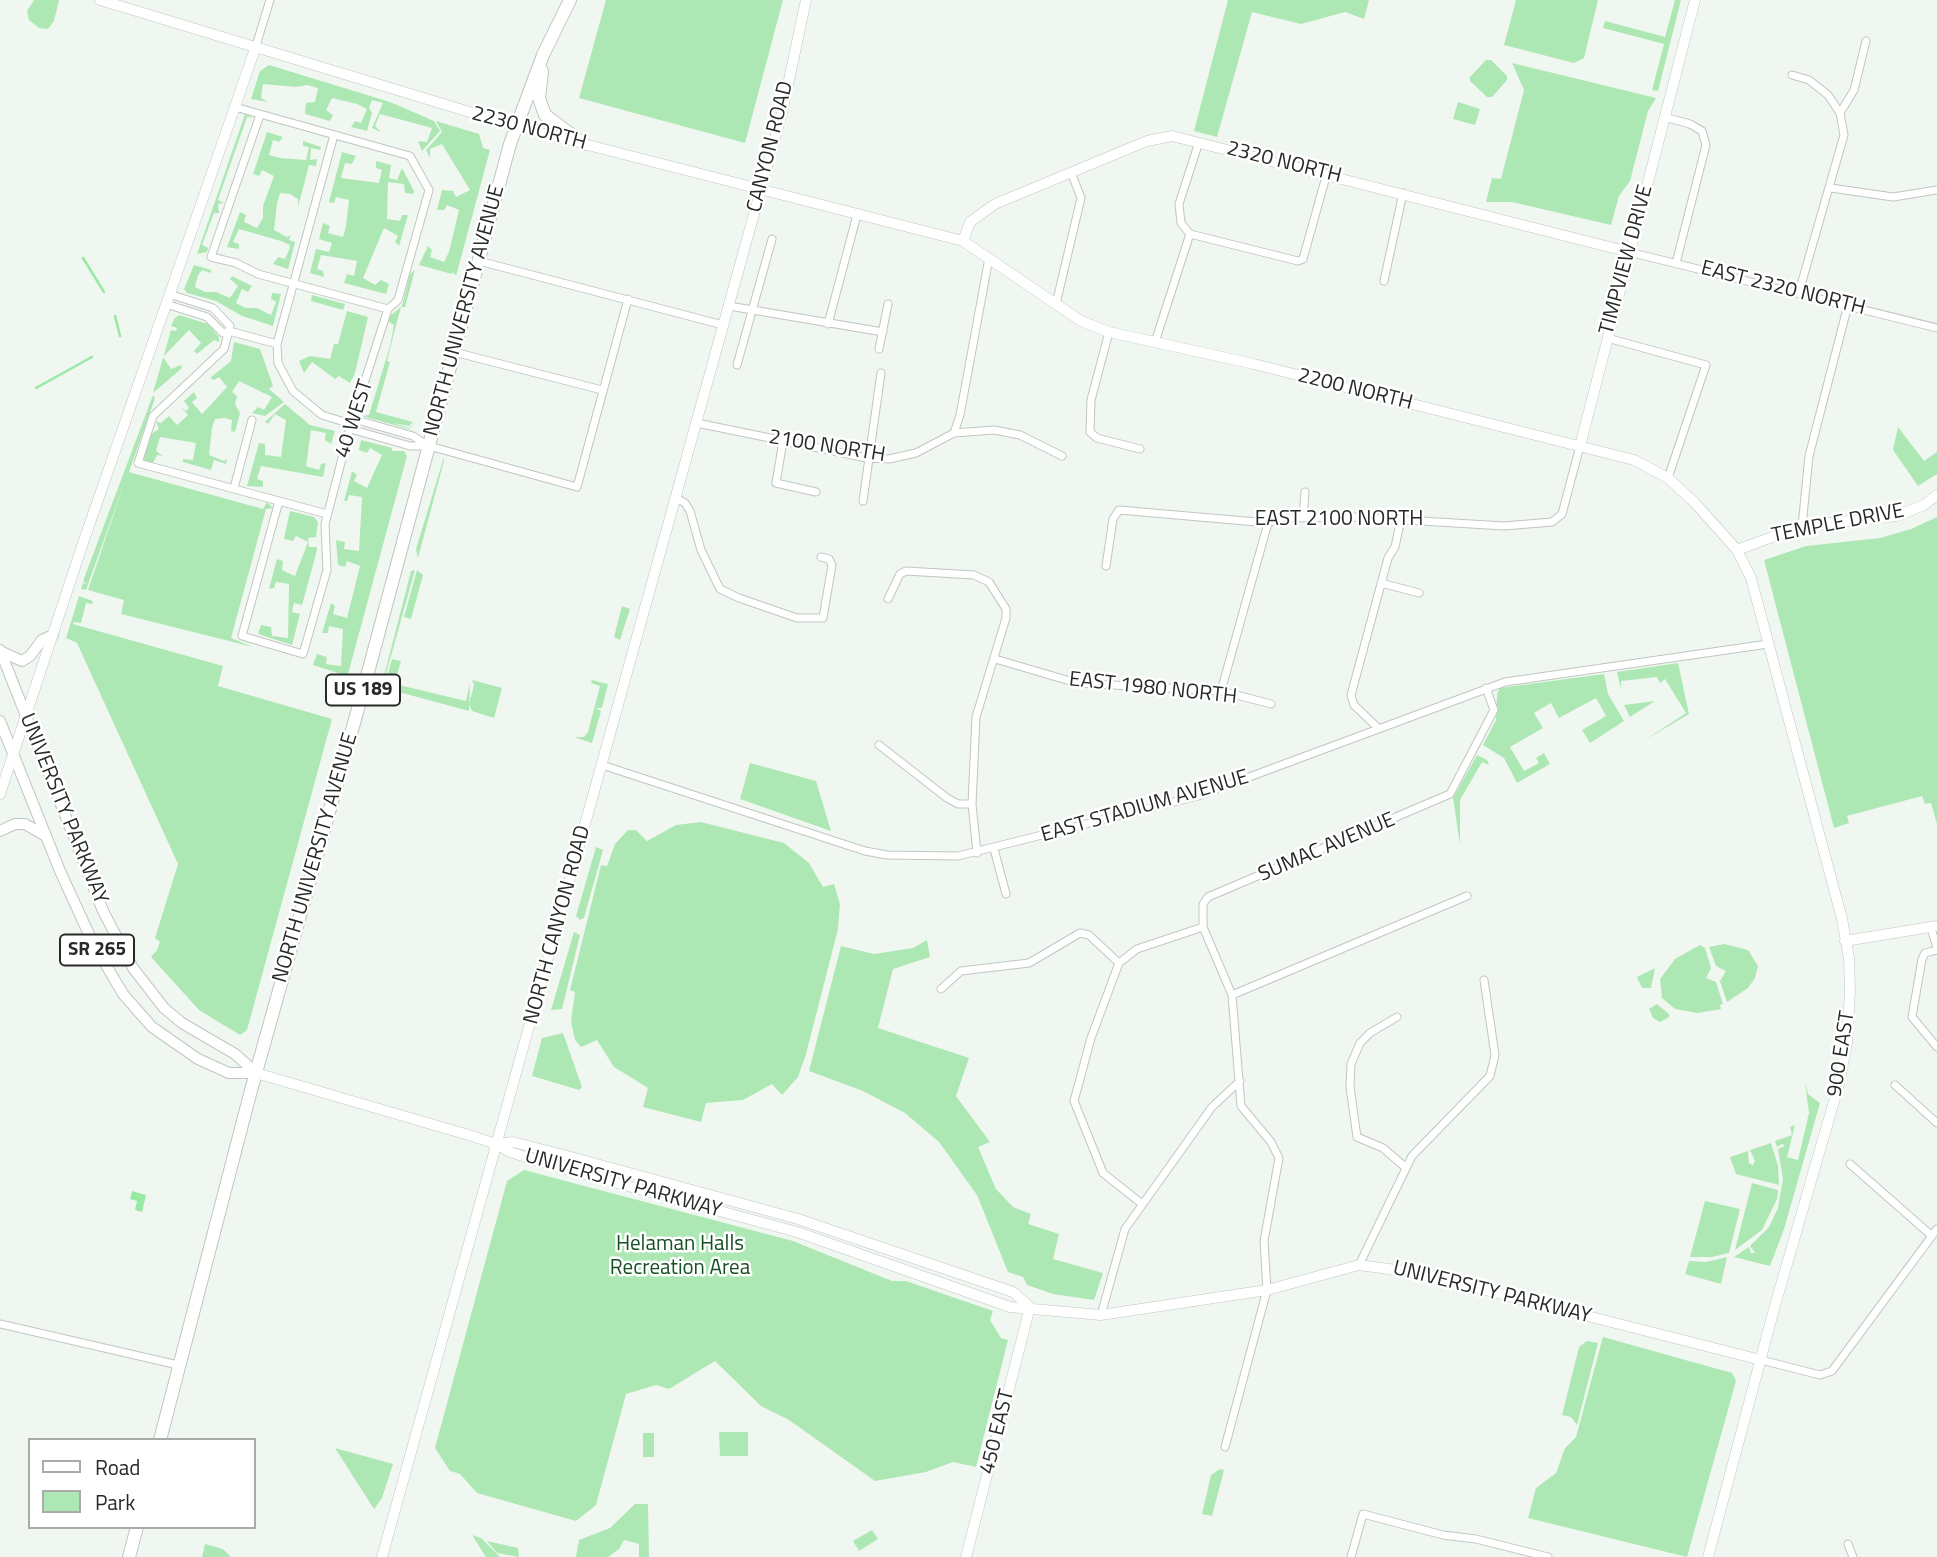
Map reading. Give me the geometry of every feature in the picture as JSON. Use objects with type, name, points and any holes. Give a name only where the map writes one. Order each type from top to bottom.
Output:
[{"type":"highway","name":"NORTH UNIVERSITY AVENUE","points":[[160,1438],[256,1073],[516,127],[547,46],[570,0]]},
{"type":"highway","points":[[547,46],[540,104],[548,118],[584,144]]},
{"type":"highway","points":[[129,1557],[136,1529]]},
{"type":"main road","name":"2230 NORTH","points":[[100,0],[516,127],[963,241]]},
{"type":"main road","name":"CANYON ROAD","points":[[733,293],[782,113],[806,0]]},
{"type":"main road","name":"TIMPVIEW DRIVE","points":[[1580,446],[1695,0]]},
{"type":"main road","points":[[0,794],[255,49]]},
{"type":"main road","name":"2320 NORTH","points":[[963,241],[970,222],[977,214],[1161,136],[1199,142],[1327,173],[1629,252]]},
{"type":"main road","name":"2200 NORTH","points":[[963,241],[1081,321],[1109,332],[1634,460],[1668,478],[1737,550]]},
{"type":"main road","name":"NORTH CANYON ROAD","points":[[383,1557],[733,293]]},
{"type":"main road","name":"TEMPLE DRIVE","points":[[1737,550],[1802,526],[1884,519],[1924,505],[1937,495]]},
{"type":"main road","name":"900 EAST","points":[[1708,1557],[1844,1065],[1850,990],[1845,941],[1751,578],[1737,550]]},
{"type":"main road","points":[[0,650],[10,658],[22,661],[42,640],[53,635]]},
{"type":"main road","name":"UNIVERSITY PARKWAY","points":[[0,650],[103,911],[133,968],[164,1007],[182,1023],[235,1055],[256,1073]]},
{"type":"main road","name":"UNIVERSITY PARKWAY","points":[[0,722],[46,838],[93,943],[132,1006],[160,1033],[198,1059],[229,1073],[256,1073],[496,1144],[510,1152],[546,1163],[797,1232],[1010,1307],[1101,1315],[1267,1290],[1359,1265],[1418,1273],[1761,1360]]},
{"type":"main road","points":[[0,831],[24,824],[35,827],[46,838]]},
{"type":"main road","points":[[1845,941],[1934,927]]},
{"type":"main road","name":"UNIVERSITY PARKWAY","points":[[496,1144],[513,1142],[798,1219],[1013,1292],[1031,1307]]},
{"type":"main road","name":"450 EAST","points":[[966,1557],[1031,1307]]},
{"type":"street","points":[[255,49],[270,0]]},
{"type":"street","points":[[1840,113],[1854,89],[1866,41]]},
{"type":"street","points":[[1792,75],[1821,88],[1840,113],[1843,145],[1799,292]]},
{"type":"street","points":[[235,107],[334,135],[276,344],[278,363],[293,391],[314,410],[351,424],[354,430],[411,447],[429,446],[577,487],[628,299]]},
{"type":"street","points":[[260,115],[211,257],[388,309]]},
{"type":"street","points":[[1664,117],[1690,124],[1702,131],[1706,145],[1676,263]]},
{"type":"street","name":"40 WEST","points":[[279,501],[242,636],[303,654],[327,570],[327,514],[351,424],[388,309],[398,300],[429,190],[410,156],[334,135]]},
{"type":"street","points":[[1199,142],[1179,204],[1181,223],[1190,234],[1298,261],[1303,259],[1327,173]]},
{"type":"street","points":[[1056,304],[1081,198],[1080,187],[1071,172]]},
{"type":"street","points":[[1831,188],[1893,197],[1937,191]]},
{"type":"street","points":[[1384,281],[1403,193]]},
{"type":"street","points":[[828,324],[857,215]]},
{"type":"street","points":[[1155,342],[1190,234]]},
{"type":"street","points":[[737,365],[772,239]]},
{"type":"street","name":"EAST 2320 NORTH","points":[[1629,252],[1937,328]]},
{"type":"street","points":[[989,258],[960,415],[954,433],[1008,432],[1062,456]]},
{"type":"street","points":[[479,261],[723,325]]},
{"type":"street","points":[[168,299],[213,308],[230,326],[224,349],[153,415],[138,463],[327,514]]},
{"type":"street","points":[[879,349],[888,304]]},
{"type":"street","points":[[1802,526],[1809,456],[1848,305]]},
{"type":"street","points":[[729,306],[883,332]]},
{"type":"street","points":[[229,331],[276,344]]},
{"type":"street","points":[[1109,332],[1091,400],[1090,432],[1097,438],[1140,449]]},
{"type":"street","points":[[1607,338],[1706,365],[1668,478]]},
{"type":"street","points":[[454,352],[602,390]]},
{"type":"street","points":[[863,501],[881,373]]},
{"type":"street","points":[[234,488],[252,420]]},
{"type":"street","name":"2100 NORTH","points":[[697,423],[867,458],[889,459],[916,453],[954,433]]},
{"type":"street","points":[[783,441],[776,483],[816,492]]},
{"type":"street","name":"TIMPVIEW DRIVE","points":[[1559,518],[1580,446]]},
{"type":"street","points":[[1303,518],[1305,492]]},
{"type":"street","points":[[676,498],[685,503],[690,511],[701,550],[720,589],[738,598],[797,618],[823,618],[832,565],[829,559],[821,557]]},
{"type":"street","name":"EAST 2100 NORTH","points":[[1106,566],[1113,519],[1119,510],[1268,523],[1280,518],[1401,519],[1504,526],[1559,518]]},
{"type":"street","points":[[1378,728],[1354,705],[1351,695],[1401,519]]},
{"type":"street","points":[[1221,691],[1268,523]]},
{"type":"street","points":[[888,599],[900,574],[906,571],[974,575],[989,582],[1006,609],[995,659],[976,717],[972,804],[977,853]]},
{"type":"street","points":[[1381,583],[1419,593]]},
{"type":"street","name":"EAST STADIUM AVENUE","points":[[602,765],[865,851],[911,856],[977,853],[1198,796],[1505,682],[1768,644]]},
{"type":"street","name":"EAST 1980 NORTH","points":[[995,659],[1077,683],[1221,691],[1270,704]]},
{"type":"street","name":"SUMAC AVENUE","points":[[1203,926],[1202,914],[1208,897],[1450,794],[1494,710],[1486,688]]},
{"type":"street","points":[[879,745],[947,799],[958,804],[972,804]]},
{"type":"street","points":[[994,849],[1006,894]]},
{"type":"street","points":[[1232,995],[1467,896]]},
{"type":"street","points":[[1142,1204],[1103,1173],[1074,1101],[1091,1038],[1119,963],[1137,950],[1203,926],[1232,995],[1241,1106],[1271,1142],[1279,1158],[1264,1241],[1267,1290],[1225,1447]]},
{"type":"street","points":[[1934,927],[1937,949],[1924,953],[1912,1017],[1937,1047]]},
{"type":"street","points":[[941,989],[961,971],[1029,963],[1080,933],[1093,939],[1119,963]]},
{"type":"street","points":[[1359,1265],[1405,1167],[1490,1076],[1495,1055],[1484,980]]},
{"type":"street","points":[[1397,1017],[1370,1033],[1360,1043],[1350,1064],[1350,1087],[1357,1137],[1382,1148],[1405,1167]]},
{"type":"street","points":[[1101,1315],[1121,1241],[1142,1204],[1212,1107],[1240,1081]]},
{"type":"street","points":[[1895,1086],[1937,1123]]},
{"type":"street","points":[[1850,1164],[1935,1233]]},
{"type":"street","name":"UNIVERSITY PARKWAY","points":[[1761,1360],[1828,1374],[1935,1233]]},
{"type":"street","points":[[0,1324],[178,1365]]},
{"type":"street","points":[[1351,1557],[1363,1514],[1443,1535],[1476,1539],[1548,1557]]},
{"type":"street","points":[[1848,1544],[1853,1557]]},
{"type":"green space","points":[[34,0],[59,0],[54,21],[48,29],[39,28],[29,20],[27,11]]},
{"type":"green space","points":[[606,0],[783,0],[745,143],[579,98]]},
{"type":"green space","points":[[1228,0],[1369,0],[1364,19],[1345,12],[1301,24],[1252,12],[1217,137],[1194,131]]},
{"type":"green space","points":[[1516,0],[1598,0],[1584,58],[1574,63],[1504,45]]},
{"type":"green space","points":[[1675,0],[1681,0],[1658,91],[1652,90],[1664,44],[1603,28],[1605,21],[1665,37]]},
{"type":"green space","points":[[1486,60],[1491,60],[1507,76],[1507,80],[1492,97],[1487,97],[1470,81],[1470,77]]},
{"type":"green space","points":[[1512,63],[1656,98],[1648,111],[1630,181],[1619,196],[1611,225],[1512,202],[1486,202],[1492,178],[1501,179],[1524,90]]},
{"type":"green space","points":[[269,65],[390,102],[434,121],[440,131],[422,151],[418,141],[427,142],[432,128],[380,114],[375,126],[381,132],[372,128],[383,103],[372,100],[367,131],[351,127],[355,121],[361,123],[367,109],[357,104],[332,98],[326,110],[333,115],[330,121],[305,114],[306,103],[315,102],[318,88],[307,85],[296,87],[263,84],[261,98],[268,102],[251,99],[260,71]]},
{"type":"green space","points":[[1458,102],[1480,109],[1475,125],[1453,119]]},
{"type":"green space","points":[[245,114],[254,118],[247,117],[218,200],[224,203],[218,204],[219,213],[214,213],[202,245],[208,248],[207,252],[197,254]]},
{"type":"green space","points":[[436,121],[479,134],[483,148],[490,150],[456,276],[453,272],[452,274],[419,265],[428,246],[432,250],[430,257],[444,262],[449,252],[459,210],[447,205],[444,210],[437,210],[442,190],[453,191],[456,197],[470,190],[442,144],[430,149],[430,158],[426,150],[442,132]]},
{"type":"green space","points":[[267,132],[283,137],[279,142],[273,140],[269,155],[306,160],[309,147],[303,146],[303,141],[321,147],[320,150],[311,148],[310,160],[317,159],[316,166],[309,165],[298,207],[298,199],[290,194],[280,193],[277,204],[274,230],[287,237],[291,235],[289,240],[295,242],[288,269],[273,264],[278,257],[285,259],[289,250],[290,245],[281,241],[239,229],[233,242],[239,244],[239,249],[227,247],[240,212],[246,215],[244,222],[257,228],[263,218],[263,206],[274,176],[262,170],[259,176],[253,174]]},
{"type":"green space","points":[[342,152],[356,156],[352,164],[345,163],[341,178],[379,183],[382,170],[376,168],[376,161],[391,165],[389,178],[397,180],[402,168],[414,191],[413,194],[405,193],[404,184],[388,182],[387,219],[400,221],[402,215],[408,215],[399,246],[395,242],[398,236],[384,228],[363,278],[375,285],[381,280],[389,284],[386,294],[344,283],[347,274],[354,276],[357,261],[321,255],[317,269],[323,271],[324,277],[310,273],[316,249],[329,252],[332,243],[319,239],[323,223],[330,226],[328,233],[343,237],[346,226],[349,200],[336,197],[334,203],[329,202]]},
{"type":"green space","points":[[194,265],[211,270],[211,273],[202,270],[198,275],[195,287],[205,292],[216,292],[230,298],[238,286],[230,279],[232,276],[252,286],[248,292],[242,289],[236,303],[246,308],[257,308],[271,315],[276,302],[271,299],[272,293],[281,294],[273,326],[242,316],[216,301],[187,293],[184,289]]},
{"type":"green space","points":[[415,270],[405,307],[401,307],[376,412],[413,422],[409,426],[393,423],[409,428],[416,422],[409,429],[362,416],[369,415],[390,346],[394,325],[389,322],[390,316],[402,306],[410,274]]},
{"type":"green space","points":[[312,295],[345,304],[343,310],[311,301]]},
{"type":"green space","points":[[347,311],[368,317],[355,373],[350,383],[339,376],[335,379],[312,362],[304,373],[299,361],[310,356],[330,359],[334,344],[338,344]]},
{"type":"green space","points":[[179,315],[208,324],[219,337],[219,342],[214,340],[197,354],[194,351],[201,343],[189,330],[163,357],[171,330],[176,331],[177,328],[171,326]]},
{"type":"green space","points":[[234,342],[260,349],[273,386],[269,389],[284,402],[265,416],[252,413],[258,407],[264,410],[272,397],[239,381],[232,392],[237,396],[235,404],[240,413],[235,432],[231,431],[232,420],[225,418],[215,419],[212,428],[209,455],[224,461],[227,459],[226,464],[214,460],[211,470],[183,462],[183,459],[193,460],[196,443],[160,437],[156,451],[163,456],[157,455],[153,463],[145,461],[143,457],[151,434],[159,429],[156,421],[161,423],[169,416],[177,425],[188,415],[180,406],[186,411],[189,408],[184,401],[194,392],[197,398],[192,402],[202,414],[227,387],[219,377],[214,380],[210,378],[231,361]]},
{"type":"green space","points":[[163,357],[171,369],[181,365],[182,368],[153,393]]},
{"type":"green space","points":[[153,395],[155,398],[129,472],[263,509],[267,502],[273,508],[266,509],[231,638],[253,647],[121,614],[124,600],[88,590],[125,481],[86,590],[81,589],[83,583],[87,584],[83,581]]},
{"type":"green space","points":[[285,404],[310,425],[335,431],[331,444],[325,440],[326,433],[311,430],[306,466],[319,470],[321,464],[326,463],[323,477],[261,466],[257,479],[263,481],[263,487],[247,486],[259,443],[265,444],[265,455],[281,457],[286,420],[275,414],[268,424],[265,422]]},
{"type":"green space","points":[[1898,427],[1924,461],[1937,452],[1937,474],[1918,486],[1893,450]]},
{"type":"green space","points":[[361,440],[392,448],[392,451],[404,451],[407,456],[348,674],[344,675],[313,665],[317,654],[327,657],[326,664],[341,666],[343,629],[329,626],[328,633],[322,633],[331,603],[335,606],[333,614],[347,618],[360,566],[347,561],[345,567],[338,565],[336,540],[345,542],[344,549],[359,551],[362,497],[349,495],[347,501],[344,501],[352,471],[357,475],[354,481],[367,488],[382,455],[370,448],[367,453],[359,450]]},
{"type":"green space","points":[[444,457],[444,461],[418,558],[416,549]]},
{"type":"green space","points":[[290,511],[314,517],[318,522],[316,537],[308,538],[309,547],[317,547],[317,550],[302,605],[294,603],[292,612],[300,614],[292,645],[258,634],[261,625],[271,627],[272,636],[288,638],[289,584],[276,582],[274,588],[269,589],[277,559],[283,561],[282,570],[295,576],[308,542],[296,536],[293,541],[284,539]]},
{"type":"green space","points":[[1937,517],[1937,824],[1931,803],[1925,804],[1922,796],[1847,816],[1849,823],[1834,828],[1764,560],[1806,546],[1880,538],[1911,529]]},
{"type":"green space","points":[[415,570],[382,688],[381,688],[411,571]]},
{"type":"green space","points":[[417,570],[423,575],[411,619],[404,617]]},
{"type":"green space","points":[[79,596],[93,601],[92,604],[86,603],[81,623],[73,624],[223,666],[218,686],[332,719],[247,1030],[240,1035],[199,1010],[151,957],[160,942],[155,938],[178,864],[77,643],[66,638]]},
{"type":"green space","points":[[622,606],[630,609],[620,640],[614,637]]},
{"type":"green space","points":[[392,659],[401,661],[393,688],[395,684],[466,701],[470,683],[469,711],[384,688]]},
{"type":"green space","points":[[1678,663],[1689,714],[1645,740],[1686,713],[1665,679],[1660,683],[1657,677],[1621,681],[1621,689],[1617,672]]},
{"type":"green space","points":[[1604,674],[1608,694],[1624,721],[1590,743],[1582,730],[1606,716],[1596,698],[1559,718],[1551,703],[1534,713],[1543,728],[1510,747],[1524,771],[1539,763],[1536,758],[1544,753],[1550,764],[1517,783],[1504,758],[1483,745],[1496,720],[1497,694],[1500,688]]},
{"type":"green space","points":[[472,680],[502,688],[494,718],[472,711],[469,704],[474,685]]},
{"type":"green space","points":[[592,680],[608,684],[602,708],[596,708],[601,711],[592,743],[574,737],[584,737],[588,732],[600,686],[591,683]]},
{"type":"green space","points":[[1655,701],[1630,717],[1624,705]]},
{"type":"green space","points":[[1477,755],[1487,760],[1489,765],[1482,762],[1460,800],[1460,845],[1453,798]]},
{"type":"green space","points":[[750,763],[816,781],[831,831],[740,799]]},
{"type":"green space","points":[[701,822],[784,843],[809,863],[823,887],[834,884],[840,904],[838,929],[798,1077],[782,1095],[772,1084],[743,1100],[706,1103],[701,1122],[643,1107],[648,1088],[614,1067],[597,1040],[581,1047],[575,1040],[571,1021],[575,992],[570,990],[601,865],[607,866],[615,844],[628,830],[636,830],[647,841],[676,825]]},
{"type":"green space","points":[[596,847],[603,850],[584,918],[580,920],[576,916]]},
{"type":"green space","points":[[574,932],[580,935],[562,1009],[551,1010]]},
{"type":"green space","points":[[927,940],[930,957],[893,969],[878,1028],[969,1058],[956,1096],[990,1142],[978,1147],[996,1189],[1013,1207],[1031,1214],[1028,1224],[1059,1234],[1053,1259],[1103,1273],[1094,1300],[1053,1294],[1027,1285],[1023,1277],[1008,1272],[977,1195],[939,1142],[905,1113],[863,1091],[809,1071],[841,946],[874,954],[913,948]]},
{"type":"green space","points":[[1724,944],[1748,950],[1758,966],[1755,978],[1748,988],[1727,1002],[1720,981],[1726,971],[1716,966],[1709,947]]},
{"type":"green space","points":[[1700,945],[1705,948],[1711,968],[1706,978],[1716,982],[1723,1004],[1720,1005],[1721,1009],[1697,1013],[1675,1009],[1662,998],[1660,979],[1675,959]]},
{"type":"green space","points":[[1655,968],[1651,988],[1642,988],[1637,977]]},
{"type":"green space","points":[[1657,1004],[1669,1014],[1669,1017],[1660,1022],[1653,1018],[1649,1009]]},
{"type":"green space","points":[[563,1033],[582,1087],[579,1090],[532,1076],[542,1038]]},
{"type":"green space","points":[[1805,1083],[1808,1094],[1820,1103],[1784,1229],[1770,1266],[1734,1257],[1749,1247],[1751,1253],[1755,1253],[1750,1246],[1769,1227],[1778,1208],[1783,1179],[1778,1149],[1785,1146],[1782,1144],[1777,1147],[1775,1141],[1792,1135],[1790,1127],[1795,1125],[1787,1157],[1798,1160],[1809,1113]]},
{"type":"green space","points":[[1771,1143],[1778,1166],[1779,1185],[1736,1174],[1730,1157],[1748,1151],[1749,1163],[1753,1165],[1755,1161],[1750,1150]]},
{"type":"green space","name":"Helaman Halls Recreation Area","points":[[524,1170],[793,1241],[892,1281],[906,1281],[993,1311],[990,1320],[1001,1338],[1008,1340],[976,1467],[953,1462],[926,1472],[875,1481],[789,1420],[761,1406],[715,1361],[669,1389],[656,1385],[626,1394],[596,1505],[576,1521],[477,1493],[460,1474],[450,1471],[435,1448],[507,1181]]},
{"type":"green space","points":[[1752,1183],[1778,1190],[1777,1199],[1762,1230],[1735,1250]]},
{"type":"green space","points":[[1705,1201],[1740,1209],[1729,1253],[1712,1257],[1690,1257]]},
{"type":"green space","points":[[1727,1257],[1721,1284],[1685,1274],[1689,1261],[1706,1262]]},
{"type":"green space","points":[[1603,1337],[1732,1373],[1736,1381],[1687,1557],[1528,1518],[1536,1488],[1556,1473],[1565,1448],[1576,1437]]},
{"type":"green space","points":[[1587,1341],[1598,1343],[1577,1425],[1571,1417],[1562,1415],[1579,1347]]},
{"type":"green space","points":[[719,1432],[748,1432],[748,1456],[720,1456]]},
{"type":"green space","points":[[643,1433],[654,1433],[654,1457],[643,1457]]},
{"type":"green space","points":[[335,1448],[393,1464],[382,1498],[374,1509]]},
{"type":"green space","points":[[1220,1469],[1224,1470],[1212,1516],[1202,1514],[1211,1475]]},
{"type":"green space","points":[[635,1504],[648,1504],[649,1557],[639,1557],[639,1544],[624,1540],[619,1549],[608,1557],[576,1557],[579,1540],[610,1528]]},
{"type":"green space","points":[[872,1530],[878,1539],[859,1551],[853,1541]]},
{"type":"green space","points":[[472,1535],[481,1538],[500,1557],[486,1557]]},
{"type":"green space","points":[[487,1541],[518,1548],[519,1557],[497,1553]]},
{"type":"green space","points":[[205,1544],[223,1549],[231,1557],[202,1557]]},
{"type":"shaded area","points":[[132,1191],[146,1195],[142,1212],[135,1210],[137,1201],[130,1199]]},
{"type":"waterway","points":[[83,258],[104,292]]},
{"type":"waterway","points":[[115,316],[120,336]]},
{"type":"waterway","points":[[36,388],[92,357]]}]
